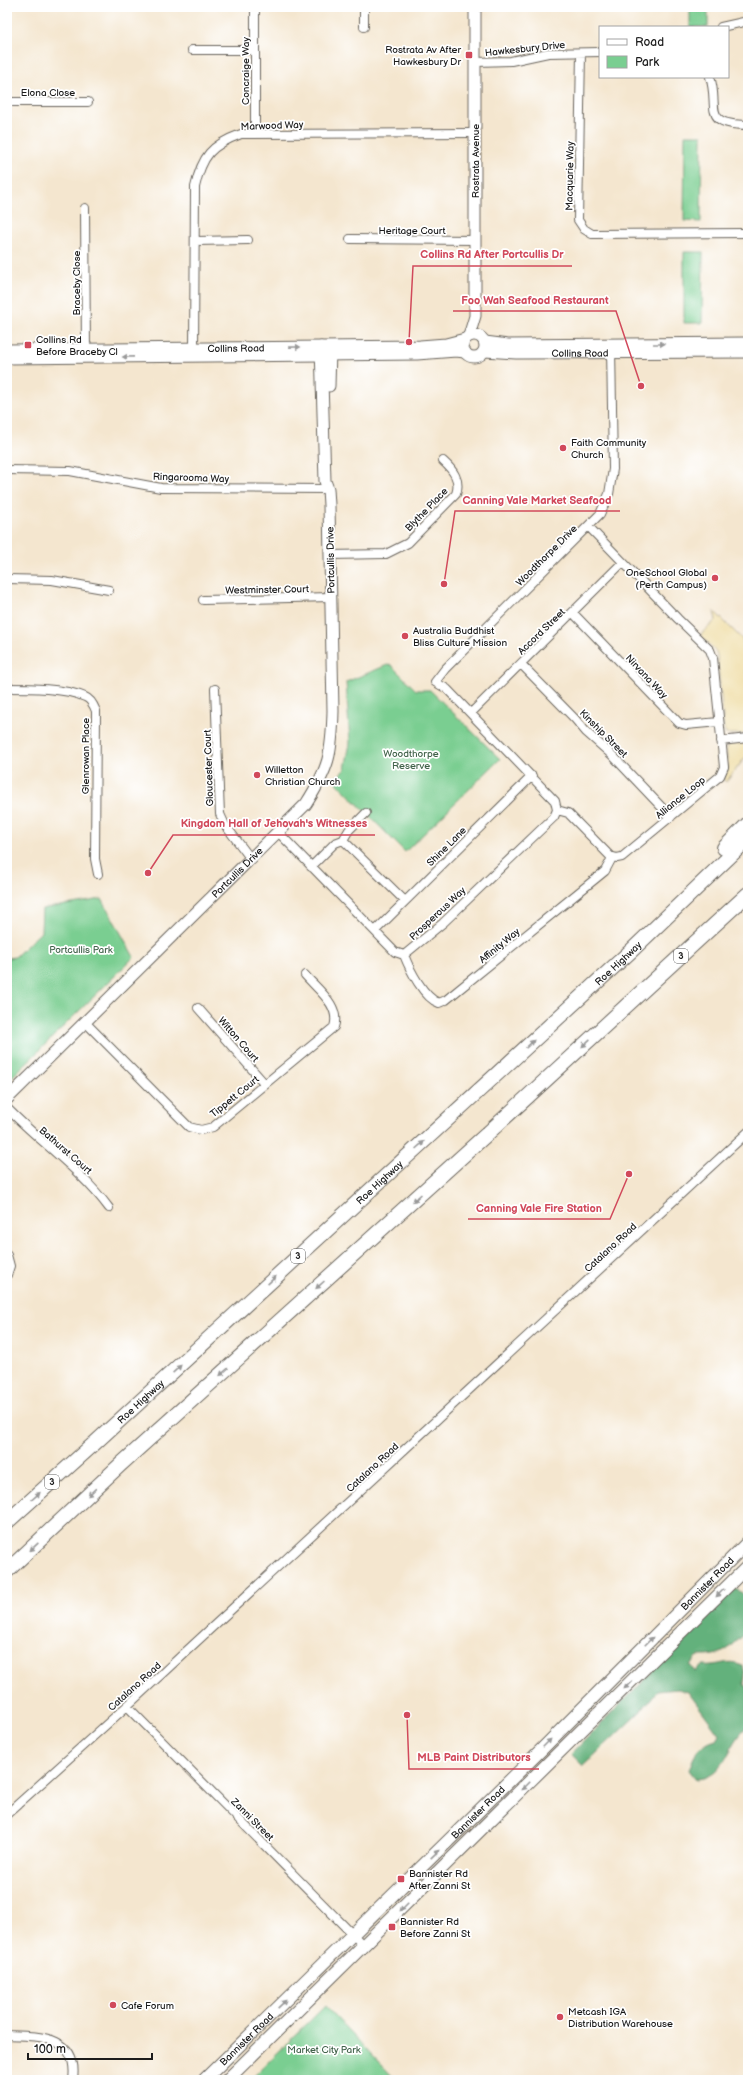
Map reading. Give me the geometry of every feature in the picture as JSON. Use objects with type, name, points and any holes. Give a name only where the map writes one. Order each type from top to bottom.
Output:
[{"type":"highway","points":[[632,950],[681,891],[748,824]]},
{"type":"highway","name":"Roe Highway","points":[[7,1522],[107,1433],[632,950],[748,839]]},
{"type":"highway","name":"3","points":[[7,1571],[120,1465],[615,1017],[748,894]]},
{"type":"highway","points":[[615,1017],[748,907]]},
{"type":"main road","name":"Bannister Road","points":[[204,2080],[748,1542]]},
{"type":"main road","name":"Bannister Road","points":[[227,2080],[748,1566]]},
{"type":"street","name":"Concraige Way","points":[[255,7],[255,134]]},
{"type":"street","points":[[364,7],[364,27]]},
{"type":"street","name":"Rostrata Avenue","points":[[467,338],[475,316],[476,7]]},
{"type":"street","points":[[726,26],[748,21]]},
{"type":"street","points":[[192,50],[254,50]]},
{"type":"street","name":"Hawkesbury Drive","points":[[476,62],[511,61],[548,54],[599,52]]},
{"type":"street","name":"Macquarie Way","points":[[581,53],[578,220],[584,229],[592,234],[748,233]]},
{"type":"street","points":[[710,78],[713,110],[721,120],[732,124],[748,124]]},
{"type":"street","name":"Elona Close","points":[[7,102],[88,102]]},
{"type":"street","name":"Marwood Way","points":[[194,352],[195,187],[199,168],[207,154],[222,141],[241,134],[475,133]]},
{"type":"street","name":"Braceby Close","points":[[85,208],[86,354]]},
{"type":"street","points":[[195,241],[248,240]]},
{"type":"street","name":"Heritage Court","points":[[350,240],[475,240]]},
{"type":"street","name":"Rostrata Avenue","points":[[475,316],[479,322],[484,343]]},
{"type":"street","name":"Collins Road","points":[[325,351],[436,346],[476,335],[484,343],[508,345],[748,352]]},
{"type":"street","points":[[465,352],[463,347],[467,338]]},
{"type":"street","name":"Collins Road","points":[[7,358],[86,354],[325,351],[465,352],[469,356],[476,357],[484,343]]},
{"type":"street","name":"Collins Road","points":[[611,349],[748,343]]},
{"type":"street","name":"Woodthorpe Drive","points":[[470,713],[447,690],[435,682],[444,669],[589,527],[600,514],[609,494],[613,469],[611,349]]},
{"type":"street","name":"Collins Road","points":[[7,350],[86,354]]},
{"type":"street","name":"Portcullis Drive","points":[[7,1099],[306,804],[321,780],[332,743],[331,597],[328,489],[331,481],[329,402],[325,351]]},
{"type":"street","name":"Blythe Place","points":[[330,555],[386,554],[408,544],[456,494],[458,489],[456,476],[442,461]]},
{"type":"street","name":"Ringarooma Way","points":[[7,470],[70,471],[161,488],[328,489]]},
{"type":"street","name":"Alliance Loop","points":[[589,527],[710,650],[713,658],[721,740],[723,772],[622,857],[612,858]]},
{"type":"street","name":"Accord Street","points":[[470,713],[573,614],[623,562]]},
{"type":"street","points":[[7,579],[52,580],[109,590]]},
{"type":"street","name":"Westminster Court","points":[[203,600],[331,597]]},
{"type":"street","name":"Nirvana Way","points":[[573,614],[679,723],[686,725],[719,722]]},
{"type":"street","name":"Kinship Street","points":[[521,664],[586,732],[612,755],[671,817]]},
{"type":"street","name":"Glenrowan Place","points":[[7,688],[40,688],[86,697],[93,703],[96,711],[95,859],[98,874]]},
{"type":"street","name":"Gloucester Court","points":[[215,689],[218,805],[225,825],[251,859]]},
{"type":"street","points":[[470,713],[555,801],[557,810],[568,813],[612,858]]},
{"type":"street","points":[[721,740],[748,738]]},
{"type":"street","name":"Shine Lane","points":[[374,932],[532,776]]},
{"type":"street","name":"Prosperous Way","points":[[404,955],[443,923],[554,816],[557,810]]},
{"type":"street","points":[[311,867],[335,843],[343,840],[348,830],[366,812]]},
{"type":"street","points":[[278,832],[374,932],[395,952],[404,955]]},
{"type":"street","points":[[343,840],[405,901]]},
{"type":"street","name":"Affinity Way","points":[[404,955],[424,993],[432,1001],[439,1003],[446,1000],[605,871],[612,858]]},
{"type":"street","name":"Tippett Court","points":[[85,1022],[189,1127],[200,1130],[213,1127],[329,1032],[336,1022],[334,1009],[305,975]]},
{"type":"street","name":"Witton Court","points":[[198,1008],[265,1084]]},
{"type":"street","name":"Bathurst Court","points":[[7,1108],[40,1141],[87,1182],[109,1208]]},
{"type":"street","name":"Catalano Road","points":[[7,1814],[128,1706],[748,1132]]},
{"type":"street","points":[[7,1255],[10,1266],[7,1275]]},
{"type":"street","name":"Zanni Street","points":[[128,1706],[364,1946]]},
{"type":"street","points":[[7,2035],[40,2036],[55,2040],[64,2047],[71,2056],[74,2066],[73,2080]]},
{"type":"green space","points":[[690,7],[708,7],[708,26],[690,26]]},
{"type":"green space","points":[[685,135],[702,135],[701,222],[684,221]]},
{"type":"green space","points":[[684,252],[703,252],[702,323],[684,323]]},
{"type":"green space","name":"Woodthorpe Reserve","points":[[390,664],[416,690],[430,690],[500,759],[405,852],[334,780],[345,769],[350,743],[346,682]]},
{"type":"green space","name":"Portcullis Park","points":[[102,899],[134,957],[7,1082],[7,958],[15,957],[41,932],[42,909]]},
{"type":"green space","points":[[735,1589],[745,1596],[749,1606],[748,1631],[721,1653],[715,1655],[698,1656],[690,1665],[695,1672],[703,1665],[732,1662],[743,1665],[745,1675],[744,1684],[748,1690],[748,1727],[735,1742],[721,1766],[714,1773],[706,1777],[696,1779],[689,1770],[698,1750],[706,1743],[716,1739],[719,1734],[688,1692],[678,1689],[657,1691],[642,1710],[583,1766],[571,1754]]},
{"type":"green space","name":"Market City Park","points":[[325,2006],[396,2080],[250,2080]]},
{"type":"sand","points":[[714,611],[743,640],[748,690],[748,734],[726,734],[724,730],[717,655],[714,649],[700,635],[716,620]]},
{"type":"sand","points":[[748,741],[748,754],[726,782],[723,779],[728,768],[726,747],[730,743]]},
{"type":"place","name":"Rostrata Av After Hawkesbury Dr","points":[[469,55]]},
{"type":"place","name":"Collins Rd After Portcullis Dr","points":[[409,342]]},
{"type":"place","name":"Collins Rd Before Braceby Cl","points":[[28,345]]},
{"type":"place","name":"Foo Wah Seafood Restaurant","points":[[641,386]]},
{"type":"place","name":"Faith Community Church","points":[[563,448]]},
{"type":"place","name":"OneSchool Global (Perth Campus)","points":[[715,578]]},
{"type":"place","name":"Canning Vale Market Seafood","points":[[444,584]]},
{"type":"place","name":"Australia Buddhist Bliss Culture Mission","points":[[405,636]]},
{"type":"place","name":"Willetton Christian Church","points":[[257,775]]},
{"type":"place","name":"Kingdom Hall of Jehovah's Witnesses","points":[[148,873]]},
{"type":"place","name":"Canning Vale Fire Station","points":[[629,1174]]},
{"type":"place","name":"MLB Paint Distributors","points":[[407,1715]]},
{"type":"place","name":"Bannister Rd After Zanni St","points":[[401,1879]]},
{"type":"place","name":"Bannister Rd Before Zanni St","points":[[392,1927]]},
{"type":"place","name":"Cafe Forum","points":[[113,2005]]},
{"type":"place","name":"Metcash IGA Distribution Warehouse","points":[[560,2017]]}]
